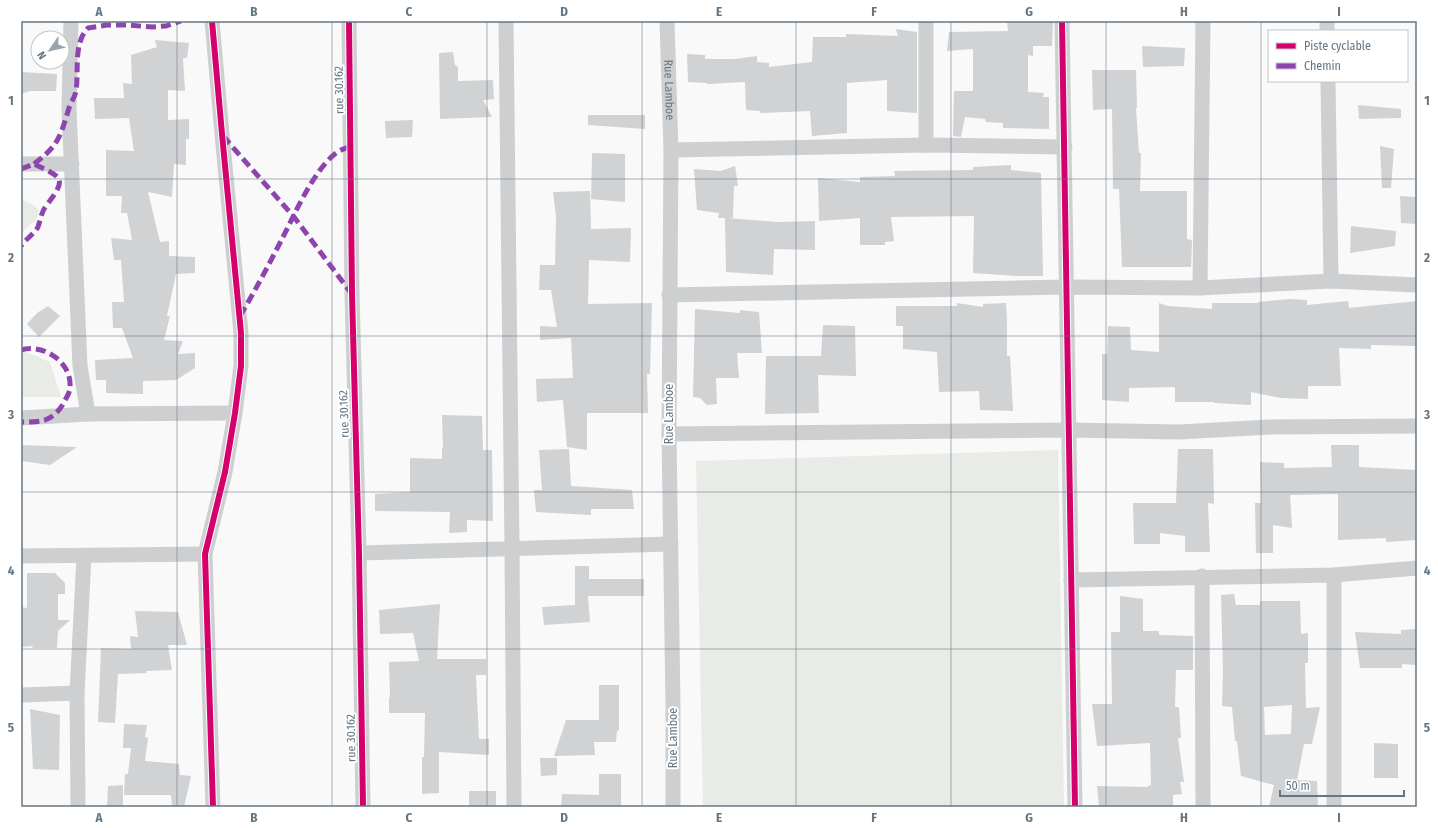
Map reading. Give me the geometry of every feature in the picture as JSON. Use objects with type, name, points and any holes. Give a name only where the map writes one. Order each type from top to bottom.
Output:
[{"type":"street","points":[[71,21],[69,109],[80,366],[88,414]]},
{"type":"street","points":[[212,21],[241,333],[241,366],[235,413],[225,472],[205,554],[213,807]]},
{"type":"street","name":"rue 30.162","points":[[349,21],[352,294],[359,553],[363,807]]},
{"type":"street","points":[[506,21],[514,807]]},
{"type":"street","name":"Rue Lamboe","points":[[667,21],[671,150],[669,434],[673,807]]},
{"type":"street","points":[[926,21],[926,145]]},
{"type":"street","points":[[1062,21],[1075,807]]},
{"type":"street","points":[[1200,288],[1203,21]]},
{"type":"street","points":[[1328,82],[1331,281]]},
{"type":"street","points":[[671,150],[926,145],[1065,147]]},
{"type":"street","points":[[21,164],[72,164]]},
{"type":"street","points":[[669,295],[1066,287],[1200,288],[1331,281],[1417,285]]},
{"type":"street","points":[[21,418],[88,414],[235,413]]},
{"type":"street","points":[[669,434],[1069,430],[1179,432],[1270,427],[1417,426]]},
{"type":"street","points":[[359,553],[671,544]]},
{"type":"street","points":[[21,556],[205,554]]},
{"type":"street","points":[[78,807],[77,693],[84,556]]},
{"type":"street","points":[[1071,580],[1202,576],[1334,575],[1417,568]]},
{"type":"street","points":[[1334,575],[1334,807]]},
{"type":"street","points":[[1202,576],[1203,807]]},
{"type":"street","points":[[21,695],[77,693]]},
{"type":"shaded area","points":[[21,199],[34,205],[39,211],[36,220],[21,233]]},
{"type":"shaded area","points":[[21,350],[50,362],[61,397],[21,397]]},
{"type":"shaded area","points":[[1058,450],[1064,807],[703,807],[696,461]]},
{"type":"building","points":[[1007,21],[1053,21],[1052,46],[1033,46],[1033,56],[1028,55],[1028,92],[1044,93],[1043,97],[1049,97],[1049,129],[1003,128],[1003,123],[986,122],[985,119],[965,117],[961,137],[953,136],[954,91],[973,91],[973,49],[947,51],[949,32],[1008,31]]},
{"type":"building","points":[[896,29],[917,32],[917,113],[887,111],[887,80],[847,83],[847,133],[812,136],[810,111],[760,113],[760,111],[746,110],[745,82],[707,84],[688,82],[687,54],[705,55],[705,59],[735,59],[757,56],[757,62],[769,63],[769,67],[812,62],[813,37],[846,37],[846,34],[898,36]]},
{"type":"building","points":[[155,40],[189,43],[187,58],[183,58],[185,91],[168,90],[168,120],[189,119],[189,139],[186,139],[186,165],[174,164],[172,197],[148,192],[160,242],[169,241],[169,256],[195,257],[195,273],[176,274],[167,316],[170,316],[164,340],[183,341],[178,354],[195,353],[195,368],[176,380],[143,381],[143,394],[106,393],[106,380],[96,380],[95,360],[133,358],[122,328],[113,328],[112,302],[124,302],[121,260],[114,260],[111,238],[132,240],[127,213],[121,213],[122,196],[106,196],[106,150],[134,151],[129,118],[95,119],[94,98],[124,98],[123,83],[132,84],[131,55],[157,47]]},
{"type":"building","points":[[1142,46],[1185,48],[1184,66],[1143,67]]},
{"type":"building","points":[[453,52],[455,65],[458,67],[458,81],[493,80],[494,99],[483,100],[492,117],[440,119],[439,53]]},
{"type":"building","points":[[1092,70],[1136,70],[1136,108],[1139,153],[1141,153],[1140,191],[1187,191],[1187,239],[1192,240],[1191,267],[1122,267],[1119,189],[1113,189],[1112,109],[1093,110]]},
{"type":"building","points":[[21,72],[57,74],[56,91],[30,91],[21,94]]},
{"type":"building","points":[[1358,105],[1401,109],[1401,118],[1359,119]]},
{"type":"building","points":[[588,115],[645,115],[645,129],[588,125]]},
{"type":"building","points":[[413,120],[412,137],[386,138],[385,121]]},
{"type":"building","points":[[1380,146],[1394,149],[1391,188],[1382,188]]},
{"type":"building","points":[[592,153],[625,154],[625,202],[591,199]]},
{"type":"building","points":[[1011,165],[1011,170],[1041,173],[1043,276],[973,273],[974,216],[891,217],[894,241],[885,242],[885,245],[860,245],[860,218],[819,221],[818,178],[860,182],[860,177],[895,176],[894,171],[973,170],[973,167]]},
{"type":"building","points":[[735,166],[738,186],[734,186],[733,218],[727,218],[777,222],[815,221],[815,250],[774,249],[773,275],[726,272],[725,218],[718,218],[719,213],[697,210],[694,169],[721,171]]},
{"type":"building","points":[[590,191],[591,229],[631,228],[630,262],[589,260],[588,304],[652,303],[650,374],[647,374],[648,413],[587,413],[587,450],[567,447],[563,400],[537,402],[536,379],[573,378],[571,338],[540,340],[540,326],[557,327],[551,290],[539,290],[540,265],[555,265],[556,216],[553,192]]},
{"type":"building","points":[[1400,196],[1417,197],[1417,224],[1401,223]]},
{"type":"building","points":[[1351,226],[1396,231],[1395,246],[1350,253]]},
{"type":"building","points":[[1289,299],[1307,300],[1307,305],[1348,301],[1349,308],[1417,301],[1417,346],[1371,345],[1371,349],[1339,348],[1341,386],[1308,386],[1308,399],[1281,398],[1251,392],[1251,405],[1214,402],[1175,402],[1175,387],[1129,388],[1129,402],[1102,400],[1102,354],[1107,354],[1108,326],[1130,327],[1131,350],[1159,352],[1159,303],[1168,306],[1212,309],[1212,303],[1258,303]]},
{"type":"building","points":[[957,303],[983,307],[983,304],[1006,303],[1007,356],[1010,356],[1013,411],[980,410],[979,391],[939,392],[937,352],[903,349],[903,326],[896,326],[896,306],[957,306]]},
{"type":"building","points":[[48,306],[60,316],[39,337],[27,324],[37,313]]},
{"type":"building","points":[[695,309],[740,313],[740,310],[759,312],[762,353],[737,353],[739,378],[716,378],[717,404],[707,405],[700,398],[693,397]]},
{"type":"building","points":[[823,325],[855,326],[856,376],[818,375],[819,413],[765,414],[766,356],[821,356]]},
{"type":"building","points":[[442,415],[482,416],[483,450],[492,450],[493,521],[467,520],[467,532],[449,533],[450,512],[375,511],[375,494],[410,492],[410,458],[442,459]]},
{"type":"building","points":[[21,445],[77,447],[50,465],[21,461]]},
{"type":"building","points":[[1331,445],[1359,445],[1359,467],[1417,470],[1417,540],[1386,542],[1386,538],[1338,540],[1338,494],[1290,495],[1292,528],[1273,525],[1273,553],[1256,553],[1255,503],[1261,503],[1260,462],[1284,463],[1284,468],[1332,467]]},
{"type":"building","points":[[569,449],[571,486],[632,490],[634,509],[591,509],[591,515],[536,512],[534,490],[542,490],[539,450]]},
{"type":"building","points":[[1178,449],[1213,449],[1214,504],[1208,503],[1210,552],[1185,552],[1185,536],[1160,533],[1160,544],[1134,544],[1133,503],[1176,503]]},
{"type":"building","points":[[575,566],[589,566],[589,579],[644,579],[644,596],[588,596],[590,622],[544,625],[542,607],[575,605]]},
{"type":"building","points":[[27,573],[55,573],[65,583],[65,594],[58,594],[58,620],[70,620],[58,631],[57,648],[32,648],[33,646],[21,647],[21,607],[27,608]]},
{"type":"building","points":[[1234,594],[1236,605],[1260,605],[1260,601],[1300,601],[1301,634],[1308,633],[1308,663],[1305,663],[1306,708],[1320,707],[1312,744],[1304,744],[1297,780],[1317,781],[1318,807],[1269,807],[1274,785],[1241,776],[1237,741],[1235,741],[1232,707],[1222,706],[1223,672],[1221,595]],"holes":[[[1292,705],[1291,734],[1265,735],[1264,707]]]},
{"type":"building","points":[[1120,596],[1143,599],[1143,631],[1159,631],[1159,635],[1193,636],[1193,670],[1176,670],[1175,707],[1179,707],[1181,738],[1178,738],[1184,782],[1180,782],[1182,794],[1173,795],[1173,807],[1099,807],[1097,786],[1148,787],[1151,785],[1150,743],[1097,746],[1092,704],[1112,704],[1111,632],[1120,632]]},
{"type":"building","points":[[440,604],[437,659],[486,659],[486,675],[476,675],[479,739],[489,739],[489,755],[439,752],[439,793],[422,794],[422,757],[424,757],[425,713],[389,713],[389,662],[419,661],[413,633],[380,634],[379,610]]},
{"type":"building","points":[[135,611],[178,612],[187,645],[168,645],[172,670],[118,674],[115,723],[98,722],[101,648],[131,649],[130,636],[138,637]]},
{"type":"building","points":[[1417,629],[1417,665],[1402,664],[1402,668],[1360,668],[1355,632],[1401,634],[1401,630]]},
{"type":"building","points":[[599,685],[619,685],[619,730],[617,731],[616,742],[594,742],[595,755],[554,756],[566,720],[599,720]]},
{"type":"building","points":[[30,709],[60,715],[59,770],[33,769]]},
{"type":"building","points":[[124,724],[147,725],[145,737],[148,738],[145,761],[179,764],[180,775],[191,776],[184,807],[172,807],[171,795],[124,795],[125,774],[128,774],[131,748],[123,748]]},
{"type":"building","points":[[1374,743],[1398,744],[1398,778],[1374,778]]},
{"type":"building","points":[[540,758],[557,758],[557,775],[541,776]]},
{"type":"building","points":[[599,774],[621,774],[621,807],[561,807],[562,794],[599,795]]},
{"type":"building","points":[[123,785],[123,807],[107,807],[108,786]]},
{"type":"building","points":[[469,791],[496,791],[496,807],[469,807]]},
{"type":"marked path","points":[[34,164],[54,146],[61,133],[75,93],[77,83],[78,50],[80,42],[83,34],[88,28],[107,25],[152,27],[166,26],[181,21]]},
{"type":"marked path","points":[[223,136],[294,217],[351,293]]},
{"type":"marked path","points":[[240,316],[314,179],[330,158],[339,151],[350,146]]},
{"type":"marked path","points":[[21,169],[34,164],[56,175],[59,180],[57,191],[44,209],[38,227],[21,246]]},
{"type":"marked path","points":[[21,350],[38,349],[54,356],[61,362],[66,370],[70,387],[69,393],[63,404],[58,411],[48,419],[42,421],[21,422]]},
{"type":"cycle path","points":[[212,21],[241,333],[241,366],[235,413],[225,472],[205,554],[213,807]]},
{"type":"cycle path","points":[[349,21],[352,294],[359,553],[363,807]]},
{"type":"cycle path","points":[[1062,21],[1075,807]]}]
